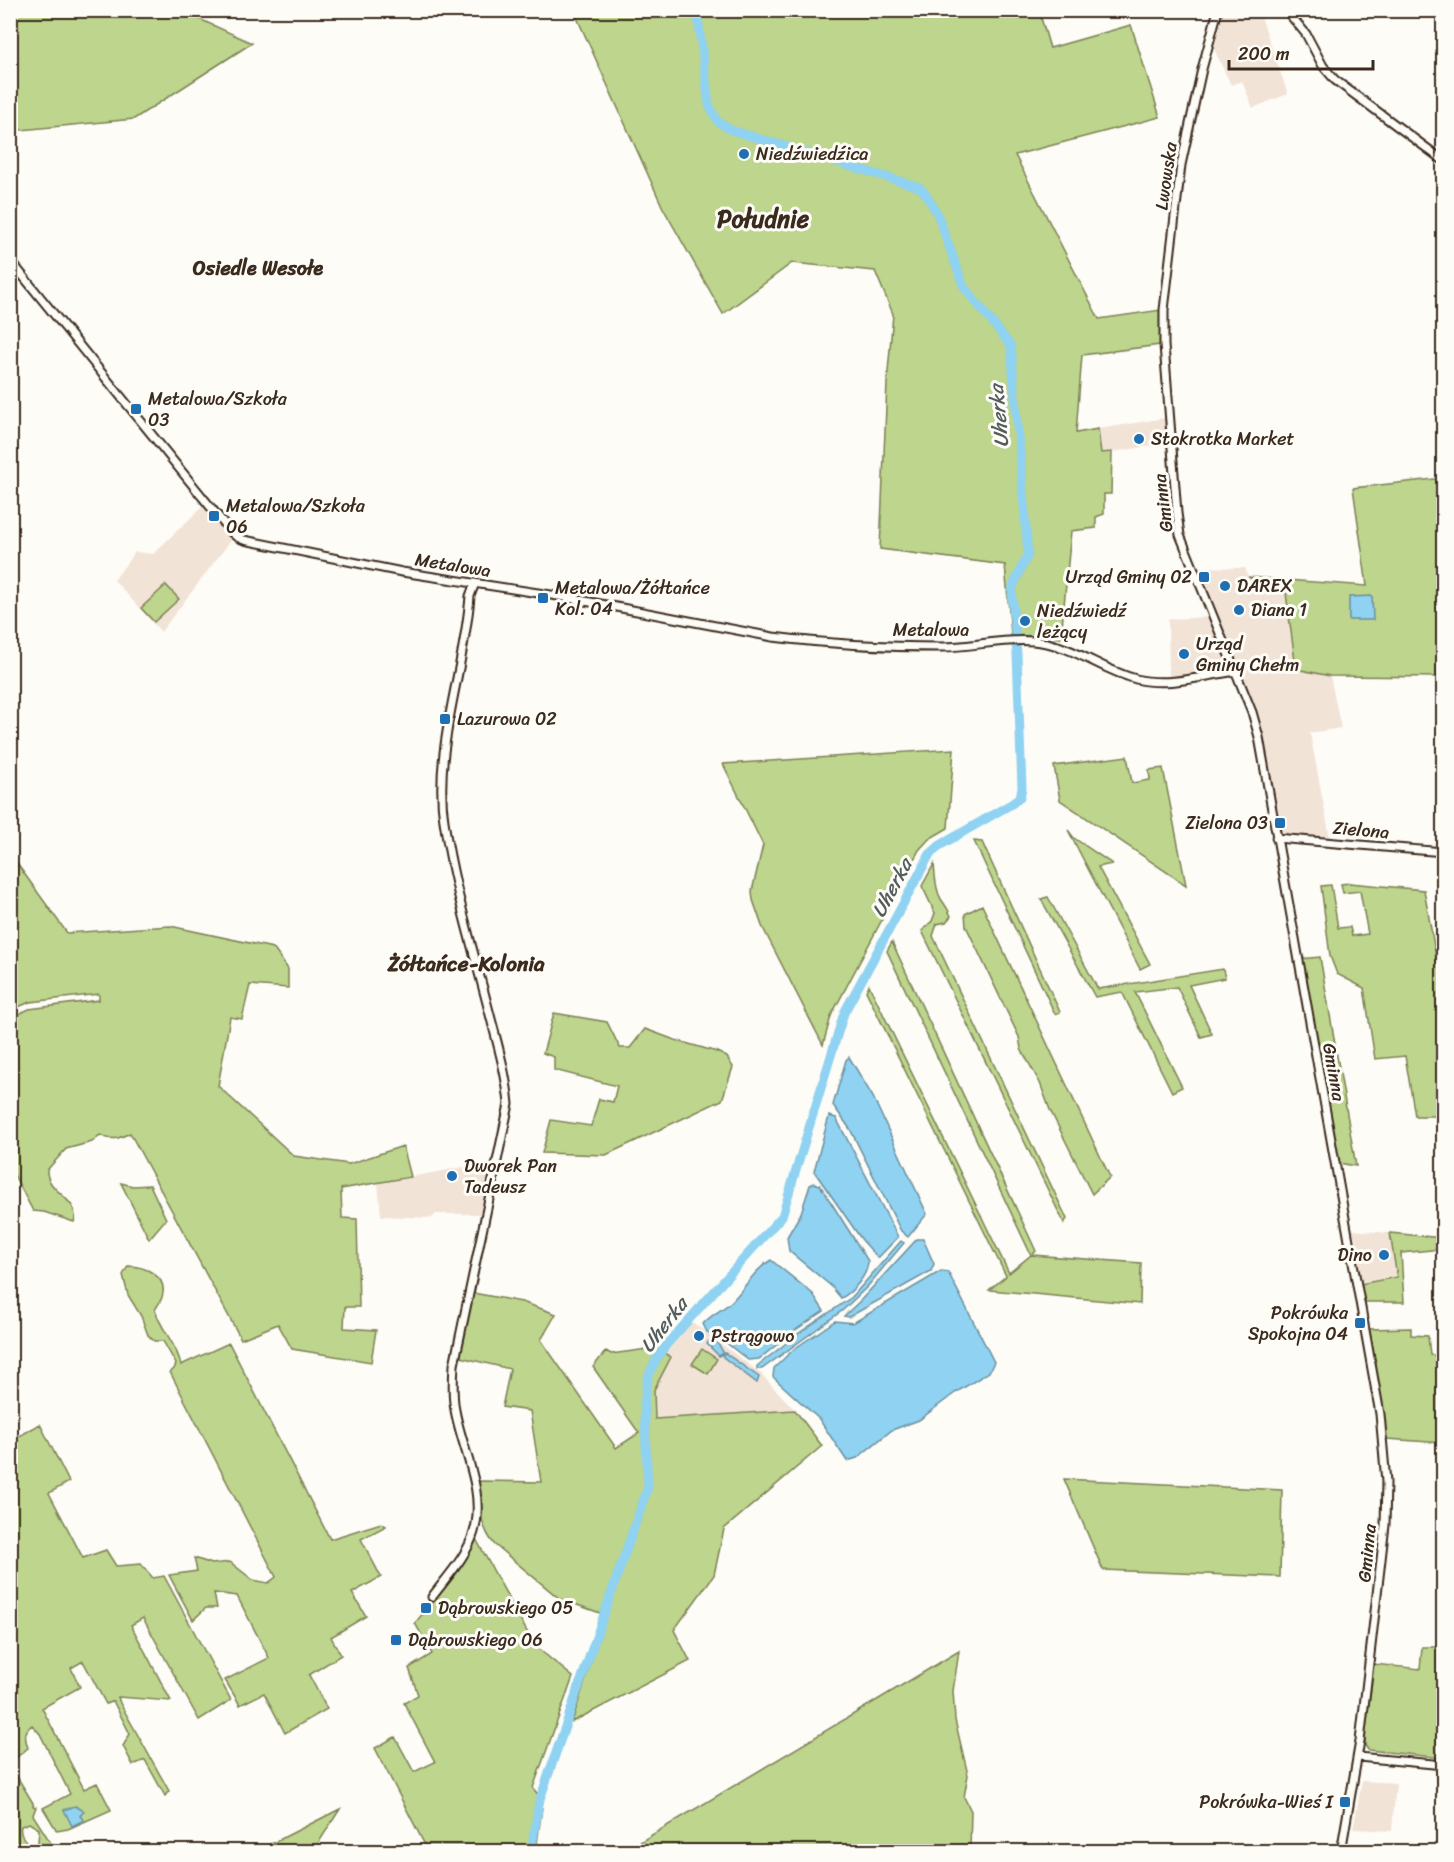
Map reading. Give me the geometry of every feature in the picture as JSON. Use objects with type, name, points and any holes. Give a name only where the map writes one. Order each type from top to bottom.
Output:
[{"type":"street","name":"Lwowska","points":[[1208,49],[1213,10]]},
{"type":"street","name":"Lwowska","points":[[1164,310],[1181,165],[1218,10]]},
{"type":"street","points":[[1286,10],[1306,34],[1323,66],[1335,80],[1443,161]]},
{"type":"street","name":"Metalowa","points":[[10,260],[237,537],[402,572],[489,585],[788,639],[943,647],[1021,640],[1058,644],[1123,674],[1145,681],[1166,681],[1236,671]]},
{"type":"street","name":"Gminna","points":[[1164,310],[1164,345],[1180,535],[1236,671],[1259,737],[1385,1450],[1386,1515],[1358,1757],[1341,1851]]},
{"type":"street","points":[[460,581],[466,587],[470,600]]},
{"type":"street","points":[[475,583],[477,591]]},
{"type":"street","points":[[432,1597],[467,1549],[474,1533],[477,1516],[475,1489],[453,1396],[454,1365],[509,1104],[505,1070],[459,892],[443,820],[442,774],[470,600],[475,583]]},
{"type":"street","points":[[470,600],[477,591],[489,585]]},
{"type":"street","name":"Zielona","points":[[1276,838],[1443,852]]},
{"type":"street","points":[[1358,1757],[1443,1765]]},
{"type":"shaded area","points":[[1222,11],[1259,11],[1288,94],[1253,108],[1242,81],[1231,85],[1213,47],[1221,23]]},
{"type":"shaded area","points":[[1165,418],[1168,443],[1101,454],[1098,429]]},
{"type":"shaded area","points":[[204,505],[232,539],[161,632],[114,580],[135,552],[153,554]]},
{"type":"shaded area","points":[[1198,567],[1245,568],[1248,577],[1286,593],[1296,669],[1330,676],[1341,728],[1310,733],[1330,838],[1279,834],[1259,723]]},
{"type":"shaded area","name":"Urząd Gminy Chełm","points":[[1209,617],[1227,665],[1169,677],[1168,619]]},
{"type":"shaded area","points":[[480,1164],[490,1166],[480,1214],[436,1214],[432,1218],[381,1216],[378,1183]]},
{"type":"shaded area","points":[[1351,1230],[1390,1233],[1397,1277],[1360,1284],[1358,1248]]},
{"type":"shaded area","points":[[691,1321],[760,1373],[795,1410],[655,1419],[654,1390],[671,1358],[663,1353]]},
{"type":"shaded area","points":[[1362,1781],[1396,1783],[1392,1831],[1353,1829]]},
{"type":"green space","points":[[10,11],[182,11],[252,43],[134,119],[11,131]]},
{"type":"green space","points":[[574,11],[696,11],[699,23],[697,11],[1039,11],[1050,48],[1131,25],[1160,117],[1015,155],[1099,319],[1161,310],[1160,345],[1082,355],[1076,433],[1098,429],[1101,453],[1112,452],[1111,494],[1104,494],[1104,514],[1096,517],[1096,528],[1071,531],[1061,638],[1011,635],[1005,565],[880,549],[887,383],[893,314],[875,271],[792,263],[723,314],[663,208]]},
{"type":"green space","points":[[1443,478],[1443,534],[1438,535],[1444,567],[1443,677],[1330,676],[1296,669],[1286,593],[1248,577],[1367,586],[1353,488]]},
{"type":"green space","points":[[166,585],[179,599],[154,622],[141,608]]},
{"type":"green space","points":[[954,749],[948,828],[929,839],[919,850],[831,1016],[823,1045],[762,926],[752,891],[763,845],[723,764]]},
{"type":"green space","points":[[1127,756],[1132,783],[1150,780],[1149,770],[1163,768],[1186,885],[1060,800],[1054,766]]},
{"type":"green space","points":[[1068,830],[1074,838],[1112,864],[1098,867],[1150,964],[1140,969]]},
{"type":"green space","points":[[974,841],[982,842],[1060,1012],[1055,1014]]},
{"type":"green space","points":[[10,854],[67,933],[170,926],[273,948],[288,969],[288,988],[250,985],[242,1019],[230,1017],[218,1086],[294,1156],[349,1164],[403,1146],[411,1177],[341,1189],[342,1218],[357,1219],[359,1307],[345,1307],[344,1328],[376,1330],[371,1362],[292,1349],[278,1324],[241,1339],[130,1133],[115,1139],[100,1135],[92,1142],[66,1149],[47,1170],[52,1184],[73,1207],[74,1222],[44,1212],[33,1211],[11,1169],[11,1018],[29,1009],[99,1000],[99,994],[30,1002],[11,1010]]},
{"type":"green space","points":[[934,864],[938,891],[951,916],[946,922],[937,924],[933,936],[1067,1219],[1064,1223],[922,931],[932,921],[935,913],[922,886]]},
{"type":"green space","points":[[1341,884],[1424,890],[1436,957],[1443,957],[1443,1056],[1440,1054],[1443,1075],[1443,1116],[1415,1116],[1405,1056],[1375,1059],[1364,988],[1337,974],[1330,956],[1321,886],[1331,885],[1338,928],[1350,927],[1352,936],[1368,934],[1360,891],[1343,893]]},
{"type":"green space","points":[[1048,897],[1098,989],[1223,969],[1225,978],[1189,985],[1212,1034],[1201,1037],[1177,987],[1135,992],[1182,1087],[1172,1092],[1122,992],[1095,997],[1041,899]]},
{"type":"green space","points":[[982,905],[1110,1177],[1092,1194],[1050,1110],[1040,1083],[1021,1049],[1019,1037],[966,926],[965,914]]},
{"type":"green space","points":[[892,942],[1036,1251],[1032,1255],[1141,1263],[1140,1304],[989,1290],[1006,1276],[866,991],[869,985],[1009,1273],[1031,1255],[887,951]]},
{"type":"green space","points":[[1320,957],[1356,1166],[1339,1163],[1300,959]]},
{"type":"green space","points":[[554,1013],[607,1022],[620,1048],[630,1048],[645,1029],[727,1057],[733,1067],[722,1100],[606,1155],[542,1153],[551,1120],[591,1126],[599,1099],[613,1102],[617,1086],[554,1070],[554,1057],[543,1053]]},
{"type":"green space","points":[[121,1183],[133,1186],[150,1185],[166,1219],[149,1239]]},
{"type":"green space","points":[[1390,1233],[1443,1238],[1443,1261],[1441,1249],[1401,1253],[1404,1302],[1365,1302],[1360,1284],[1397,1277]]},
{"type":"green space","points":[[128,1266],[148,1270],[162,1283],[162,1297],[155,1310],[176,1350],[181,1365],[229,1343],[330,1539],[381,1523],[386,1526],[361,1539],[381,1577],[352,1593],[366,1616],[331,1637],[341,1655],[309,1675],[327,1709],[285,1733],[264,1693],[240,1705],[225,1680],[269,1658],[237,1596],[214,1593],[217,1608],[206,1608],[193,1620],[169,1575],[197,1571],[194,1558],[212,1564],[230,1562],[253,1580],[268,1583],[276,1577],[170,1372],[176,1364],[163,1341],[154,1341],[148,1335],[141,1316],[128,1295],[123,1275]]},
{"type":"green space","points":[[473,1293],[522,1302],[556,1314],[541,1340],[616,1448],[639,1433],[593,1367],[606,1351],[611,1354],[655,1348],[671,1357],[654,1390],[655,1419],[795,1410],[822,1446],[724,1529],[714,1575],[674,1630],[690,1661],[572,1722],[606,1615],[560,1599],[495,1545],[486,1531],[481,1515],[478,1481],[541,1482],[530,1411],[502,1407],[510,1369],[460,1357]]},
{"type":"green space","points":[[1411,1328],[1411,1335],[1428,1336],[1430,1355],[1443,1356],[1443,1443],[1387,1439],[1369,1329]]},
{"type":"green space","points":[[702,1349],[717,1359],[708,1374],[692,1364]]},
{"type":"green space","points":[[40,1424],[69,1482],[49,1493],[83,1558],[106,1550],[116,1566],[141,1564],[153,1578],[164,1576],[231,1700],[199,1720],[143,1618],[131,1625],[171,1701],[118,1697],[169,1791],[165,1796],[145,1760],[133,1765],[123,1746],[130,1734],[113,1701],[106,1704],[83,1661],[71,1668],[80,1687],[42,1708],[84,1789],[97,1783],[111,1810],[68,1829],[57,1831],[43,1808],[70,1794],[40,1734],[32,1725],[26,1735],[28,1748],[11,1762],[11,1441]]},
{"type":"green space","points":[[1064,1479],[1282,1490],[1280,1577],[1103,1570]]},
{"type":"green space","points":[[476,1539],[535,1646],[573,1677],[533,1788],[543,1801],[536,1851],[428,1851],[375,1748],[395,1737],[414,1772],[435,1762],[404,1703],[418,1695],[409,1668],[432,1654],[415,1623],[459,1570]]},
{"type":"green space","points":[[1422,1647],[1443,1647],[1443,1758],[1368,1750],[1365,1745],[1365,1736],[1374,1664],[1420,1669]]},
{"type":"green space","points":[[959,1651],[953,1691],[955,1720],[968,1775],[964,1797],[971,1811],[970,1851],[625,1851]]},
{"type":"green space","points":[[10,1765],[33,1806],[36,1807],[33,1815],[56,1851],[46,1851],[49,1847],[42,1848],[38,1842],[39,1829],[29,1823],[21,1826],[21,1835],[38,1851],[21,1851],[15,1844],[10,1810]]},
{"type":"green space","points":[[340,1809],[317,1845],[320,1851],[257,1851]]},
{"type":"water","points":[[1372,596],[1373,620],[1349,620],[1349,597]]},
{"type":"water","points":[[849,1057],[873,1097],[927,1214],[908,1237],[901,1231],[850,1129],[833,1105],[846,1060]]},
{"type":"water","points":[[829,1116],[836,1118],[898,1237],[878,1258],[862,1240],[814,1171]]},
{"type":"water","points":[[814,1183],[820,1185],[868,1261],[859,1282],[841,1298],[831,1286],[789,1251],[787,1237],[801,1213],[810,1185]]},
{"type":"water","points":[[917,1239],[923,1239],[934,1264],[931,1271],[849,1317],[844,1316],[860,1301]]},
{"type":"water","points":[[901,1241],[904,1243],[867,1287],[843,1310],[762,1369],[757,1369],[757,1366],[799,1333],[852,1297]]},
{"type":"water","points":[[771,1260],[813,1294],[824,1311],[759,1359],[748,1360],[720,1338],[707,1332],[703,1324],[732,1301],[755,1274]]},
{"type":"water","points":[[941,1271],[948,1272],[994,1362],[989,1372],[955,1393],[919,1420],[892,1430],[857,1458],[847,1461],[819,1419],[773,1377],[774,1368],[794,1349],[835,1321],[853,1323]]},
{"type":"water","points":[[709,1341],[717,1344],[724,1354],[759,1377],[757,1383],[722,1354],[719,1356],[707,1344]]},
{"type":"water","points":[[75,1806],[84,1811],[80,1816],[84,1820],[72,1826],[64,1810]]},
{"type":"waterway","name":"Uherka","points":[[531,1852],[539,1802],[648,1487],[644,1403],[648,1376],[667,1344],[782,1216],[844,1013],[930,854],[939,846],[1013,803],[1020,797],[1022,788],[1017,654],[1012,595],[1013,586],[1028,554],[1011,346],[964,287],[937,213],[919,187],[731,130],[718,122],[709,105],[697,10]]},
{"type":"place","name":"Niedźwiedźica","points":[[744,154]]},
{"type":"place","name":"Metalowa/Szkoła 03","points":[[136,409]]},
{"type":"place","name":"Stokrotka Market","points":[[1139,439]]},
{"type":"place","name":"Metalowa/Szkoła 06","points":[[214,516]]},
{"type":"place","name":"Urząd Gminy 02","points":[[1204,577]]},
{"type":"place","name":"DAREX","points":[[1225,586]]},
{"type":"place","name":"Metalowa/Żółtańce Kol. 04","points":[[543,598]]},
{"type":"place","name":"Diana 1","points":[[1239,610]]},
{"type":"place","name":"Niedźwiedź leżący","points":[[1025,621]]},
{"type":"place","name":"Urząd Gminy Chełm","points":[[1184,654]]},
{"type":"place","name":"Lazurowa 02","points":[[445,719]]},
{"type":"place","name":"Zielona 03","points":[[1280,823]]},
{"type":"place","name":"Dworek Pan Tadeusz","points":[[452,1176]]},
{"type":"place","name":"Dino","points":[[1384,1255]]},
{"type":"place","name":"Pokrówka Spokojna 04","points":[[1360,1323]]},
{"type":"place","name":"Pstrągowo","points":[[699,1336]]},
{"type":"place","name":"Dąbrowskiego 05","points":[[426,1608]]},
{"type":"place","name":"Dąbrowskiego 06","points":[[396,1640]]},
{"type":"place","name":"Pokrówka-Wieś I","points":[[1345,1802]]},
{"type":"district","name":"Południe","points":[[763,219]]},
{"type":"district","name":"Osiedle Wesołe","points":[[258,268]]},
{"type":"district","name":"Żółtańce-Kolonia","points":[[466,964]]}]
